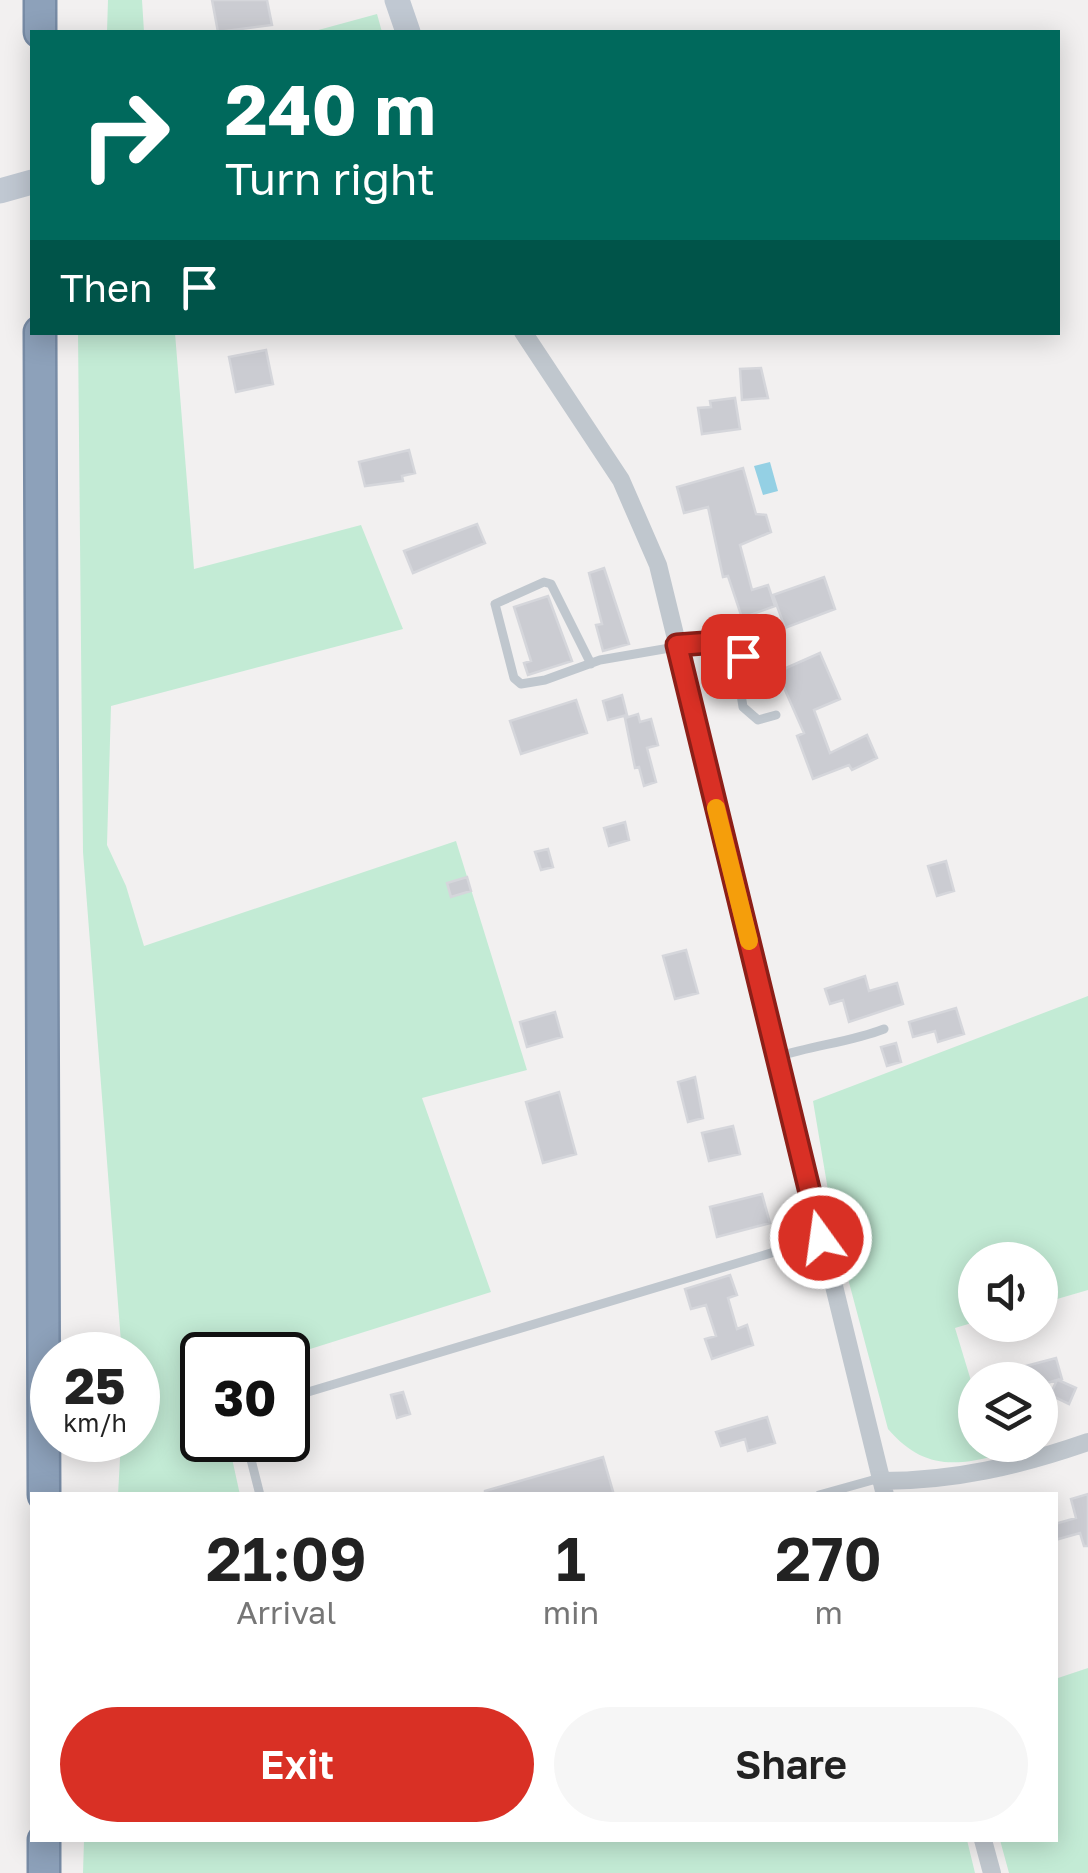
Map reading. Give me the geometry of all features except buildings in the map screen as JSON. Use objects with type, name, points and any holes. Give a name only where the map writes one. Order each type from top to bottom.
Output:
[{"type":"highway","points":[[40,0],[40,30]]},
{"type":"highway","points":[[40,335],[44,1492]]},
{"type":"highway","points":[[44,1842],[44,1873]]},
{"type":"street","points":[[397,0],[407,30]]},
{"type":"street","points":[[0,191],[30,183]]},
{"type":"street","points":[[525,335],[621,480],[658,565],[882,1485],[950,1480],[1088,1442]]},
{"type":"street","points":[[984,1842],[992,1873]]},
{"type":"lane","points":[[591,664],[551,584],[544,582],[495,604],[514,678],[521,684],[677,645],[732,641],[743,656],[743,707],[758,720],[776,716]]},
{"type":"lane","points":[[777,1057],[838,1038],[854,1040],[884,1029]]},
{"type":"lane","points":[[310,1391],[821,1238]]},
{"type":"lane","points":[[252,1462],[259,1492]]},
{"type":"lane","points":[[839,1492],[882,1485]]},
{"type":"green space","points":[[108,0],[142,0],[144,30],[107,30]]},
{"type":"green space","points":[[377,14],[381,30],[318,30]]},
{"type":"green space","points":[[78,335],[175,335],[194,569],[361,525],[403,629],[111,706],[107,845],[126,886],[144,946],[456,841],[527,1070],[422,1098],[491,1292],[310,1349],[310,1332],[180,1332],[180,1462],[233,1462],[239,1492],[118,1492],[120,1462],[160,1462],[160,1332],[120,1332],[83,852]]},
{"type":"green space","points":[[1088,996],[1088,1290],[1058,1299],[1058,1242],[958,1242],[955,1328],[965,1362],[958,1362],[958,1462],[923,1457],[888,1429],[834,1226],[813,1101]]},
{"type":"green space","points":[[1088,1668],[1088,1873],[1009,1873],[1001,1842],[1058,1842],[1058,1678]]},
{"type":"green space","points":[[84,1842],[967,1842],[975,1873],[83,1873]]},
{"type":"water","points":[[770,462],[778,491],[763,495],[754,466]]},
{"type":"slow traffic","points":[[716,808],[749,941]]},
{"type":"route","points":[[743,656],[732,641],[722,638],[677,645],[821,1238]]}]
